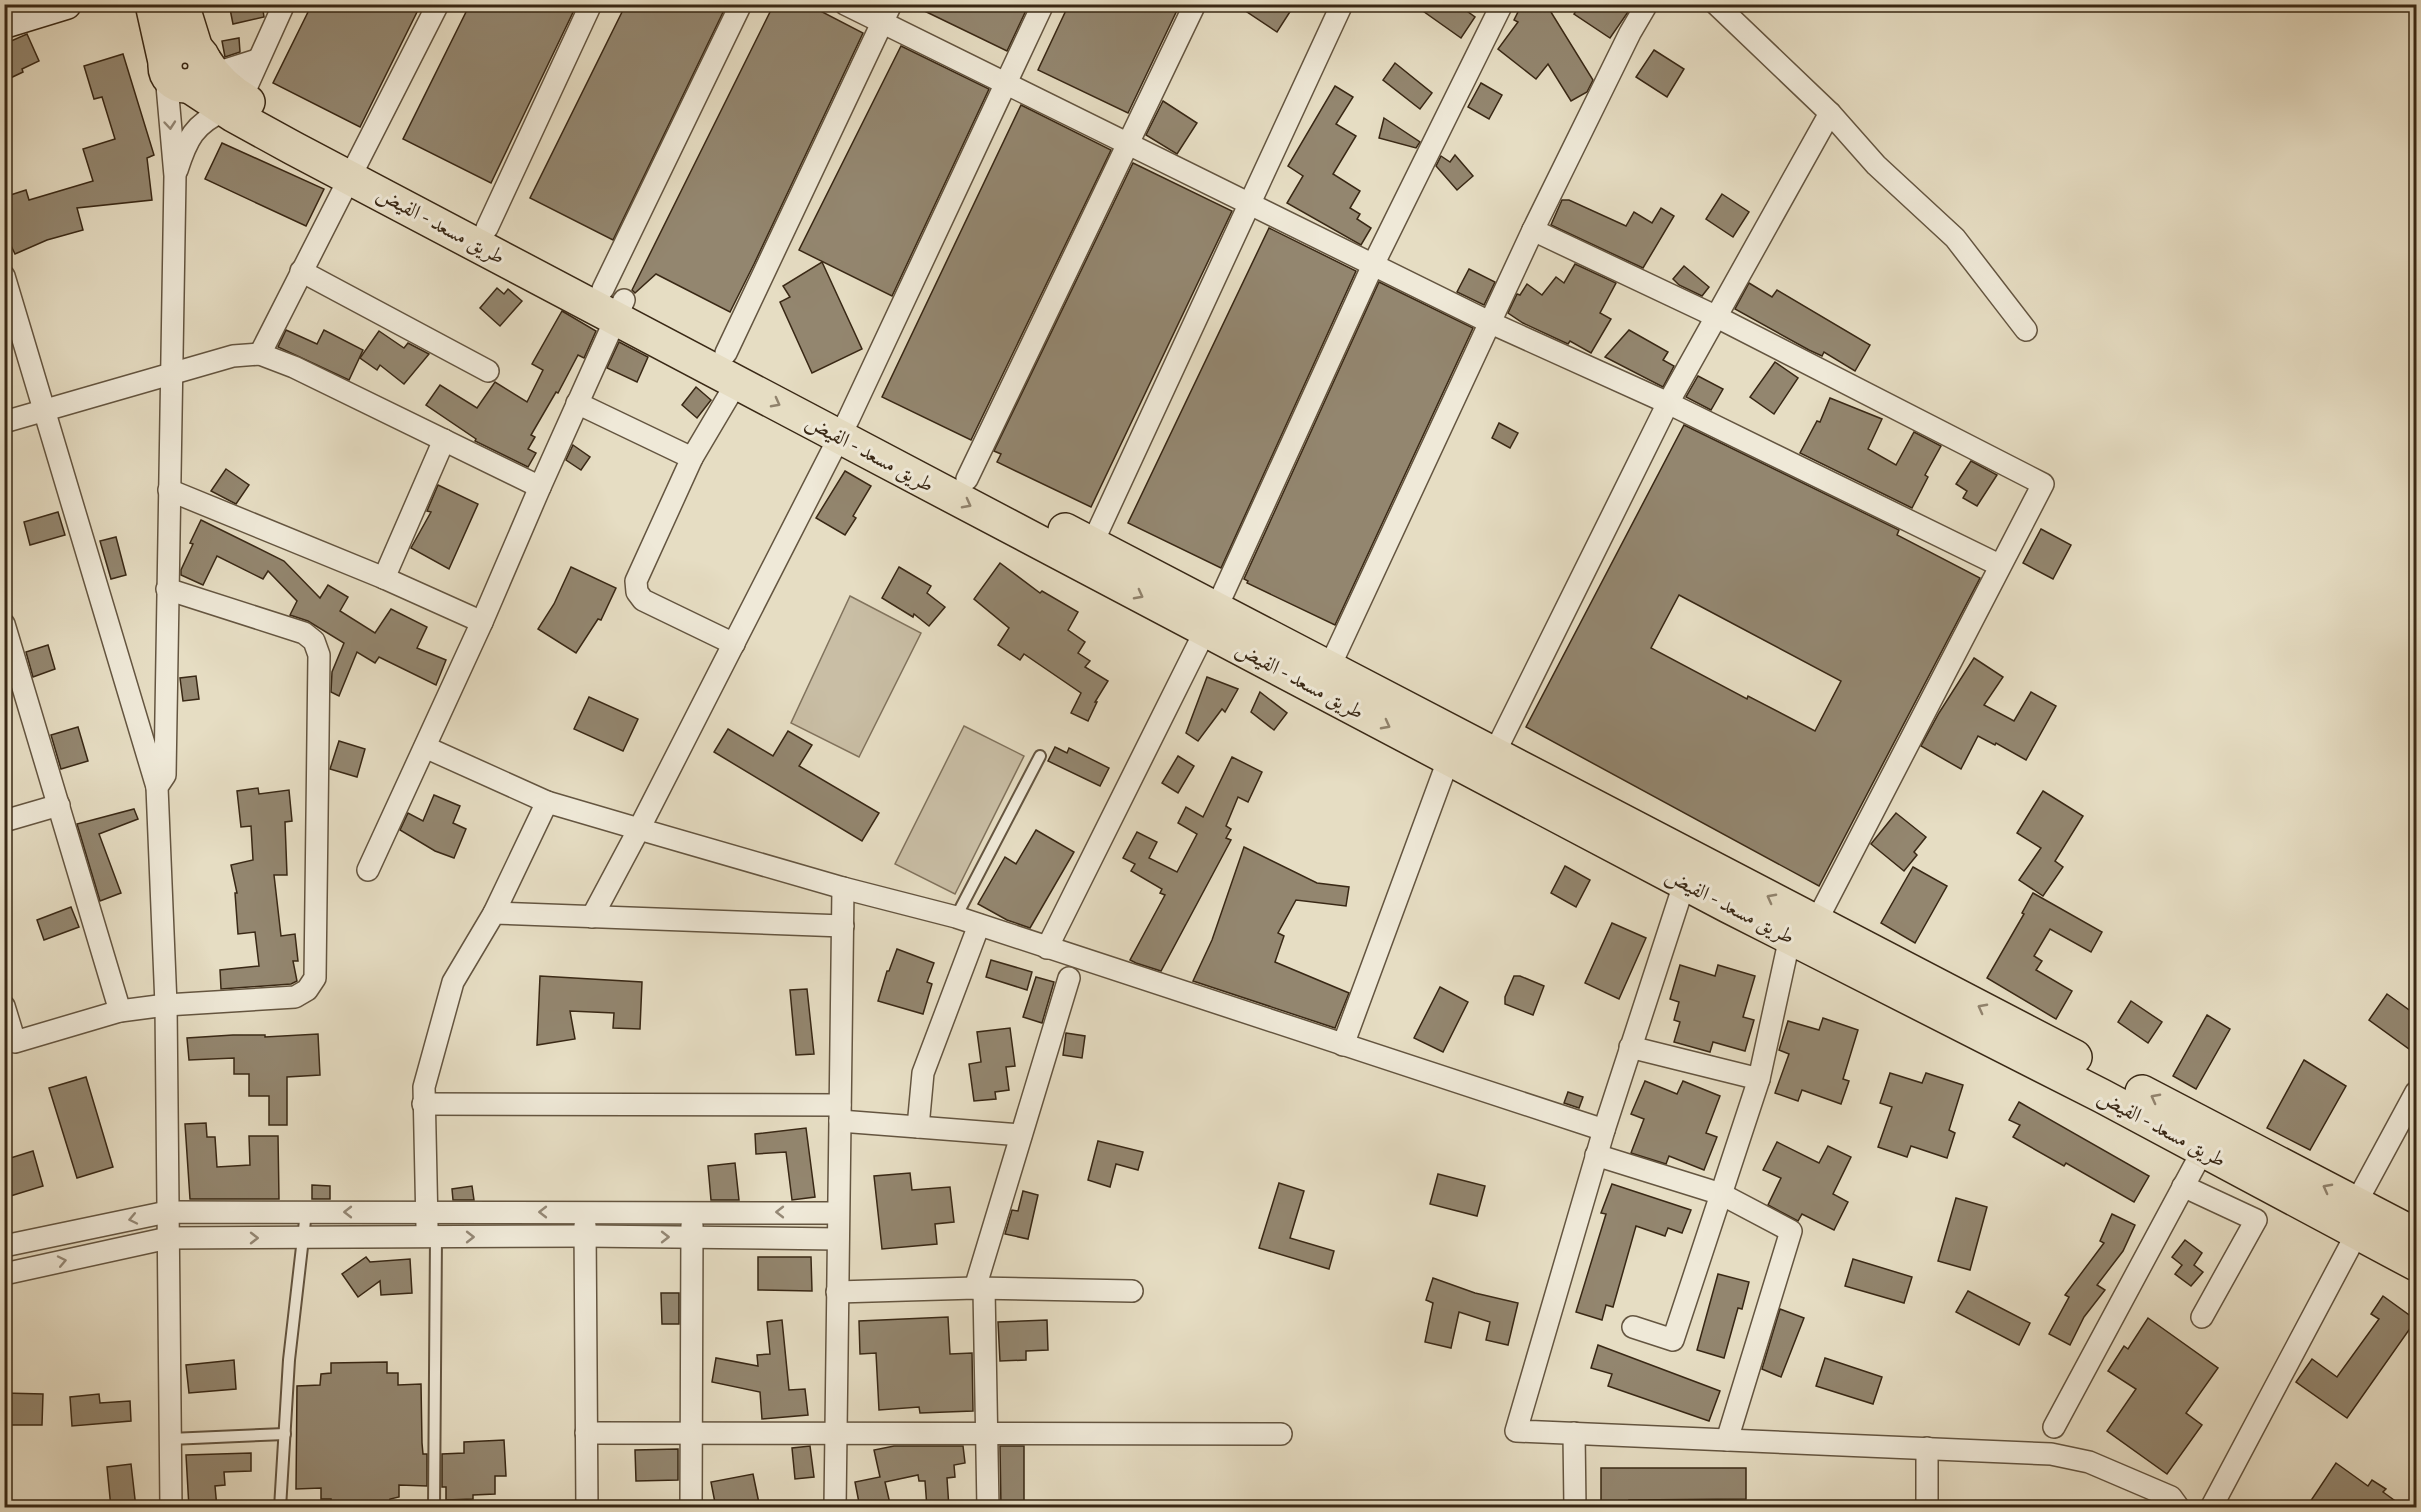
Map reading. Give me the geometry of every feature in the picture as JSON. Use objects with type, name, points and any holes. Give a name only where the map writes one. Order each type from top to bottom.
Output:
[{"type":"main road","points":[[4,23],[66,4]]},
{"type":"main road","points":[[152,4],[189,68]]},
{"type":"main road","points":[[182,4],[189,68]]},
{"type":"main road","name":"طريق مسعد - الفيض","points":[[189,68],[233,108],[296,129],[355,168],[614,302]]},
{"type":"main road","name":"طريق مسعد - الفيض","points":[[355,168],[487,228],[731,368],[2357,1218],[2416,1264]]},
{"type":"main road","name":"طريق مسعد - الفيض","points":[[845,427],[967,479],[1092,544],[1211,620],[1329,668],[1453,747],[1494,754],[1689,870]]},
{"type":"main road","name":"طريق مسعد - الفيض","points":[[1803,930],[2203,1150],[2357,1218],[2416,1235]]},
{"type":"street","points":[[174,176],[185,146],[196,128],[204,121],[233,108],[284,4]]},
{"type":"street","points":[[260,354],[438,4]]},
{"type":"street","points":[[487,228],[591,4]]},
{"type":"street","points":[[368,870],[482,622],[577,404],[614,302],[741,4]]},
{"type":"street","points":[[845,4],[887,14],[1005,83],[1249,204],[1491,323],[1668,403],[2000,565]]},
{"type":"street","points":[[592,917],[845,427],[1042,4]]},
{"type":"street","points":[[967,479],[1195,4]]},
{"type":"street","points":[[1092,544],[1342,4]]},
{"type":"street","points":[[1047,948],[1211,620],[1373,265],[1502,4]]},
{"type":"street","points":[[1329,668],[1533,230],[1630,33],[1647,4]]},
{"type":"street","points":[[1716,4],[1830,113],[1876,165],[1955,238],[2026,330]]},
{"type":"street","points":[[734,644],[643,600],[636,587],[636,581],[887,14]]},
{"type":"street","points":[[157,786],[165,776],[174,176],[189,68],[257,60]]},
{"type":"street","points":[[1494,754],[1668,403],[1830,113]]},
{"type":"street","points":[[1533,230],[1715,316],[2043,484],[1803,930],[1759,1079],[1672,1340],[1633,1327]]},
{"type":"street","points":[[301,271],[488,371]]},
{"type":"street","points":[[4,276],[157,786],[166,1005],[171,1508]]},
{"type":"street","points":[[4,422],[233,356],[260,354],[294,367],[540,487]]},
{"type":"street","points":[[577,404],[692,458]]},
{"type":"street","points":[[384,578],[444,440]]},
{"type":"street","points":[[169,490],[384,578],[482,622]]},
{"type":"street","points":[[4,1006],[10,1044],[120,1011],[166,1005],[295,997],[307,990],[315,978],[319,655],[314,641],[303,633],[167,589]]},
{"type":"street","points":[[4,624],[120,1011]]},
{"type":"street","points":[[424,747],[547,802],[843,888],[956,917],[1604,1130]]},
{"type":"street","points":[[1343,1045],[1453,747]]},
{"type":"street","points":[[431,1237],[426,1212],[424,1087],[453,982],[494,913],[547,802]]},
{"type":"street","points":[[4,821],[58,805]]},
{"type":"street","points":[[1689,870],[1596,1155],[1516,1431],[2051,1454],[2089,1462],[2171,1497],[2179,1508]]},
{"type":"street","points":[[835,1508],[843,888]]},
{"type":"street","points":[[494,913],[843,926]]},
{"type":"street","points":[[918,1127],[923,1073],[979,925]]},
{"type":"street","points":[[988,1508],[980,1288],[1021,1134],[1069,978]]},
{"type":"street","points":[[1630,1047],[1759,1079]]},
{"type":"street","points":[[2211,1508],[2357,1218],[2416,1092]]},
{"type":"street","points":[[423,1104],[840,1113],[918,1127],[1021,1134]]},
{"type":"street","points":[[2054,1427],[2203,1150]]},
{"type":"street","points":[[1596,1155],[1720,1194],[1791,1231],[1727,1440]]},
{"type":"street","points":[[2183,1186],[2256,1220],[2202,1317]]},
{"type":"street","points":[[4,1246],[167,1212],[838,1213]]},
{"type":"street","points":[[585,1212],[587,1508]]},
{"type":"street","points":[[691,1508],[692,1212]]},
{"type":"street","points":[[4,1274],[168,1238],[585,1236],[838,1239]]},
{"type":"street","points":[[837,1292],[980,1288],[1132,1291]]},
{"type":"street","points":[[586,1433],[1281,1434]]},
{"type":"street","points":[[1574,1433],[1575,1508]]},
{"type":"street","points":[[1927,1448],[1927,1508]]},
{"type":"lane","points":[[956,917],[1040,756]]},
{"type":"lane","points":[[280,1508],[290,1348],[306,1212]]},
{"type":"lane","points":[[431,1237],[434,1508]]},
{"type":"lane","points":[[170,1439],[285,1434]]},
{"type":"shaded area","points":[[850,596],[921,633],[859,757],[791,723]]},
{"type":"shaded area","points":[[964,726],[1024,756],[955,894],[895,864]]},
{"type":"building","points":[[229,4],[262,4],[264,17],[233,24]]},
{"type":"building","points":[[312,4],[421,4],[360,127],[273,83]]},
{"type":"building","points":[[470,4],[577,4],[491,183],[403,139]]},
{"type":"building","points":[[626,4],[727,4],[613,240],[530,198]]},
{"type":"building","points":[[774,4],[807,4],[863,33],[754,264],[730,312],[656,274],[635,293],[632,290]]},
{"type":"building","points":[[910,4],[1029,4],[1007,51]]},
{"type":"building","points":[[1069,4],[1180,4],[1128,113],[1038,70]]},
{"type":"building","points":[[1235,4],[1295,4],[1277,32]]},
{"type":"building","points":[[1413,4],[1457,4],[1475,17],[1461,38]]},
{"type":"building","points":[[1522,4],[1546,4],[1593,80],[1587,92],[1571,101],[1548,64],[1536,79],[1498,49],[1518,22],[1514,20]]},
{"type":"building","points":[[1581,4],[1617,4],[1628,12],[1610,38],[1574,14]]},
{"type":"building","points":[[27,34],[39,61],[4,81],[4,40],[9,42]]},
{"type":"building","points":[[239,38],[240,52],[225,57],[222,41]]},
{"type":"building","points":[[901,46],[989,89],[892,296],[799,250]]},
{"type":"building","points":[[1654,50],[1684,69],[1667,97],[1636,77]]},
{"type":"building","points":[[123,54],[154,155],[147,158],[152,200],[77,208],[83,230],[47,240],[15,254],[4,231],[4,197],[26,190],[29,200],[93,181],[83,149],[115,139],[102,97],[94,99],[84,66]]},
{"type":"building","points":[[1395,63],[1432,93],[1420,109],[1383,80]]},
{"type":"building","points":[[1481,83],[1502,95],[1489,119],[1468,107]]},
{"type":"building","points":[[1335,86],[1353,97],[1336,124],[1356,136],[1333,174],[1360,191],[1350,208],[1360,214],[1357,219],[1371,228],[1361,245],[1287,203],[1303,176],[1288,166]]},
{"type":"building","points":[[1163,101],[1197,123],[1177,154],[1146,135]]},
{"type":"building","points":[[1021,105],[1111,150],[971,440],[882,397]]},
{"type":"building","points":[[1384,118],[1420,142],[1416,148],[1379,138]]},
{"type":"building","points":[[222,143],[324,189],[306,226],[205,179]]},
{"type":"building","points":[[1455,155],[1473,176],[1457,190],[1436,166],[1441,156],[1450,162]]},
{"type":"building","points":[[1133,163],[1232,211],[1091,507],[997,462],[1001,454],[994,451]]},
{"type":"building","points":[[1722,194],[1749,212],[1733,237],[1706,219]]},
{"type":"building","points":[[1562,200],[1569,200],[1626,226],[1634,212],[1652,223],[1661,208],[1674,216],[1643,268],[1551,225]]},
{"type":"building","points":[[1269,228],[1356,271],[1221,568],[1128,523]]},
{"type":"building","points":[[822,262],[862,349],[812,373],[780,302],[790,297],[783,286]]},
{"type":"building","points":[[1575,264],[1616,283],[1600,313],[1611,319],[1591,353],[1570,341],[1568,344],[1523,323],[1508,313],[1517,294],[1520,295],[1527,284],[1542,295],[1556,277],[1564,283]]},
{"type":"building","points":[[1684,266],[1709,287],[1702,296],[1679,285],[1673,279]]},
{"type":"building","points":[[1469,269],[1495,282],[1484,305],[1457,292]]},
{"type":"building","points":[[1379,282],[1473,328],[1335,625],[1247,583],[1248,581],[1244,579]]},
{"type":"building","points":[[1749,283],[1772,297],[1777,290],[1870,345],[1855,371],[1824,352],[1822,356],[1809,350],[1735,309]]},
{"type":"building","points":[[497,288],[504,294],[508,289],[522,301],[500,326],[480,308]]},
{"type":"building","points":[[562,311],[596,331],[584,358],[578,355],[558,393],[556,392],[531,435],[535,437],[528,449],[536,453],[528,467],[475,441],[476,439],[426,405],[440,385],[477,408],[495,382],[527,402],[543,370],[532,364]]},
{"type":"building","points":[[286,330],[317,344],[324,330],[363,350],[349,380],[278,347]]},
{"type":"building","points":[[1629,330],[1668,352],[1663,360],[1674,366],[1663,387],[1605,357]]},
{"type":"building","points":[[379,331],[404,348],[408,343],[429,354],[404,384],[380,365],[377,370],[360,358]]},
{"type":"building","points":[[619,342],[648,357],[637,382],[607,368]]},
{"type":"building","points":[[1775,362],[1798,378],[1774,414],[1750,397]]},
{"type":"building","points":[[1698,376],[1723,389],[1711,410],[1686,397]]},
{"type":"building","points":[[696,387],[711,400],[697,418],[682,405]]},
{"type":"building","points":[[1830,398],[1882,419],[1868,449],[1896,465],[1914,432],[1941,446],[1925,475],[1928,477],[1912,508],[1800,453],[1817,421],[1820,422]]},
{"type":"building","points":[[1499,423],[1518,433],[1510,448],[1492,438]]},
{"type":"building","points":[[1684,425],[1899,530],[1897,535],[1980,578],[1819,886],[1526,727]],"holes":[[[1679,595],[1841,681],[1815,731],[1748,696],[1747,699],[1651,648]]]},
{"type":"building","points":[[573,445],[590,457],[581,470],[566,460]]},
{"type":"building","points":[[1971,461],[1997,475],[1977,506],[1963,498],[1967,491],[1956,484]]},
{"type":"building","points":[[226,469],[249,485],[236,504],[211,491]]},
{"type":"building","points":[[845,471],[871,486],[853,516],[856,518],[845,535],[816,518]]},
{"type":"building","points":[[438,485],[478,504],[449,569],[411,548],[431,512],[427,511]]},
{"type":"building","points":[[58,512],[65,535],[30,545],[24,522]]},
{"type":"building","points":[[201,520],[284,561],[320,598],[328,585],[348,597],[340,611],[375,633],[391,609],[427,627],[417,648],[446,660],[436,685],[379,657],[375,663],[357,652],[339,696],[331,692],[332,672],[344,643],[308,621],[290,615],[297,601],[268,571],[263,579],[217,556],[203,585],[181,575],[181,570],[193,544],[190,543]]},
{"type":"building","points":[[2041,529],[2071,545],[2053,579],[2023,563]]},
{"type":"building","points":[[116,537],[126,575],[111,579],[100,541]]},
{"type":"building","points":[[1000,563],[1040,593],[1042,591],[1078,612],[1068,630],[1085,642],[1078,653],[1090,661],[1085,667],[1108,681],[1095,702],[1097,702],[1088,721],[1071,713],[1081,693],[1024,654],[1020,660],[998,645],[1009,628],[974,599]]},
{"type":"building","points":[[571,567],[616,588],[601,620],[598,619],[576,653],[538,629],[554,604]]},
{"type":"building","points":[[899,567],[931,586],[927,593],[945,607],[929,626],[914,614],[913,617],[882,598]]},
{"type":"building","points":[[48,645],[55,669],[33,677],[26,652]]},
{"type":"building","points":[[1974,658],[2003,677],[1984,705],[2014,721],[2031,692],[2056,706],[2026,760],[1978,736],[1961,769],[1921,746]]},
{"type":"building","points":[[196,676],[199,699],[183,701],[180,678]]},
{"type":"building","points":[[1207,677],[1238,689],[1225,712],[1222,709],[1198,741],[1186,733]]},
{"type":"building","points":[[1260,692],[1287,713],[1274,730],[1251,712]]},
{"type":"building","points":[[589,697],[638,719],[623,751],[574,729]]},
{"type":"building","points":[[78,727],[88,761],[61,769],[51,735]]},
{"type":"building","points":[[728,729],[773,756],[788,731],[812,745],[799,766],[879,813],[862,841],[714,752]]},
{"type":"building","points":[[339,741],[365,749],[357,777],[330,769]]},
{"type":"building","points":[[1055,747],[1067,753],[1069,748],[1109,768],[1100,786],[1048,761]]},
{"type":"building","points":[[1178,756],[1194,766],[1178,793],[1162,783]]},
{"type":"building","points":[[1232,757],[1262,772],[1248,802],[1238,797],[1226,826],[1231,829],[1226,838],[1231,840],[1161,971],[1136,963],[1130,960],[1165,895],[1160,893],[1162,889],[1131,871],[1135,864],[1123,858],[1137,832],[1157,842],[1149,858],[1177,872],[1197,834],[1178,823],[1186,807],[1203,817]]},
{"type":"building","points":[[258,788],[259,794],[289,790],[292,821],[285,822],[287,875],[274,875],[281,936],[295,934],[298,961],[293,961],[297,981],[291,984],[221,989],[220,970],[259,966],[255,932],[238,934],[235,893],[237,893],[231,865],[253,860],[251,826],[241,827],[237,791]]},
{"type":"building","points":[[2043,791],[2083,816],[2055,861],[2063,867],[2043,896],[2019,880],[2041,848],[2017,833]]},
{"type":"building","points":[[434,795],[460,806],[453,823],[466,829],[454,858],[435,851],[400,830],[408,813],[423,821]]},
{"type":"building","points":[[134,809],[138,819],[99,834],[121,893],[100,901],[77,824]]},
{"type":"building","points":[[1896,813],[1926,837],[1914,852],[1917,855],[1904,871],[1871,844]]},
{"type":"building","points":[[1036,830],[1074,852],[1030,928],[1007,920],[978,904],[1005,857],[1016,864]]},
{"type":"building","points":[[1244,847],[1317,883],[1349,887],[1346,906],[1296,900],[1278,933],[1284,936],[1275,962],[1349,993],[1335,1028],[1193,981],[1212,940]]},
{"type":"building","points":[[1565,866],[1590,880],[1576,907],[1551,893]]},
{"type":"building","points":[[1913,867],[1947,886],[1915,943],[1881,923]]},
{"type":"building","points":[[2033,893],[2102,932],[2091,952],[2050,929],[2034,956],[2042,961],[2036,970],[2072,991],[2056,1019],[1987,978],[2024,914],[2022,913]]},
{"type":"building","points":[[71,907],[79,927],[44,940],[37,920]]},
{"type":"building","points":[[1612,923],[1646,938],[1619,999],[1585,983]]},
{"type":"building","points":[[897,949],[934,963],[927,982],[932,984],[923,1014],[878,1001],[887,971],[889,971]]},
{"type":"building","points":[[991,960],[1032,972],[1027,990],[986,977]]},
{"type":"building","points":[[1680,965],[1715,976],[1718,965],[1755,976],[1743,1017],[1754,1020],[1745,1051],[1713,1042],[1710,1052],[1674,1042],[1680,1022],[1674,1020],[1679,1002],[1670,999]]},
{"type":"building","points":[[540,976],[642,982],[640,1029],[613,1028],[614,1013],[570,1011],[575,1039],[537,1045]]},
{"type":"building","points":[[1514,976],[1520,976],[1544,986],[1533,1015],[1505,1004],[1505,997]]},
{"type":"building","points":[[1036,977],[1054,982],[1042,1023],[1023,1017]]},
{"type":"building","points":[[1440,987],[1468,1002],[1443,1052],[1414,1038]]},
{"type":"building","points":[[807,989],[814,1054],[796,1055],[790,990]]},
{"type":"building","points":[[2387,994],[2416,1015],[2416,1054],[2369,1020]]},
{"type":"building","points":[[2131,1001],[2162,1022],[2148,1043],[2118,1022]]},
{"type":"building","points":[[2207,1015],[2230,1029],[2196,1089],[2173,1076]]},
{"type":"building","points":[[1823,1018],[1858,1030],[1843,1079],[1849,1081],[1841,1104],[1802,1090],[1798,1101],[1775,1093],[1789,1054],[1779,1050],[1788,1021],[1819,1030]]},
{"type":"building","points":[[1010,1028],[1015,1066],[1006,1067],[1009,1090],[995,1092],[996,1099],[974,1101],[969,1064],[981,1062],[977,1032]]},
{"type":"building","points":[[1066,1033],[1085,1036],[1082,1058],[1063,1055]]},
{"type":"building","points":[[318,1034],[320,1075],[287,1077],[287,1125],[269,1125],[269,1096],[249,1096],[249,1074],[234,1074],[234,1058],[189,1060],[187,1038]]},
{"type":"building","points":[[2304,1060],[2346,1086],[2310,1150],[2267,1128]]},
{"type":"building","points":[[1890,1073],[1922,1083],[1926,1073],[1963,1085],[1949,1130],[1955,1133],[1947,1158],[1911,1146],[1907,1157],[1878,1147],[1892,1107],[1880,1103]]},
{"type":"building","points":[[86,1077],[113,1167],[77,1178],[49,1088]]},
{"type":"building","points":[[1645,1081],[1677,1094],[1683,1081],[1720,1096],[1706,1133],[1717,1137],[1704,1170],[1669,1156],[1666,1164],[1631,1153],[1644,1119],[1631,1114]]},
{"type":"building","points":[[1568,1092],[1583,1097],[1579,1108],[1564,1103]]},
{"type":"building","points":[[2019,1102],[2149,1176],[2134,1202],[2066,1163],[2064,1166],[2013,1137],[2020,1125],[2009,1120]]},
{"type":"building","points":[[206,1123],[207,1137],[215,1137],[217,1167],[250,1165],[249,1136],[278,1136],[279,1199],[190,1199],[185,1124]]},
{"type":"building","points":[[806,1128],[815,1197],[792,1200],[786,1152],[756,1154],[755,1134]]},
{"type":"building","points":[[1098,1141],[1143,1152],[1138,1170],[1116,1164],[1110,1187],[1088,1180]]},
{"type":"building","points":[[1777,1142],[1819,1163],[1828,1146],[1851,1157],[1833,1194],[1848,1202],[1834,1230],[1802,1214],[1798,1221],[1768,1205],[1781,1178],[1763,1170]]},
{"type":"building","points":[[33,1151],[43,1186],[4,1198],[4,1160]]},
{"type":"building","points":[[735,1163],[739,1200],[711,1200],[708,1166]]},
{"type":"building","points":[[910,1173],[912,1190],[950,1187],[954,1222],[935,1224],[937,1244],[882,1249],[874,1176]]},
{"type":"building","points":[[1438,1174],[1485,1186],[1477,1216],[1430,1204]]},
{"type":"building","points":[[1279,1183],[1304,1191],[1290,1238],[1334,1251],[1329,1269],[1259,1248]]},
{"type":"building","points":[[1612,1184],[1691,1210],[1682,1233],[1668,1228],[1665,1236],[1636,1226],[1613,1307],[1606,1305],[1602,1320],[1576,1312],[1606,1214],[1601,1213]]},
{"type":"building","points":[[312,1185],[330,1186],[330,1199],[312,1199]]},
{"type":"building","points":[[472,1186],[474,1200],[453,1200],[452,1189]]},
{"type":"building","points":[[1023,1191],[1038,1195],[1028,1239],[1005,1234],[1012,1210],[1018,1211]]},
{"type":"building","points":[[1956,1198],[1987,1207],[1970,1270],[1938,1261]]},
{"type":"building","points":[[2112,1214],[2135,1225],[2123,1251],[2097,1285],[2105,1290],[2084,1317],[2070,1345],[2049,1334],[2069,1297],[2065,1295],[2104,1243],[2100,1241]]},
{"type":"building","points":[[2185,1240],[2202,1253],[2194,1265],[2203,1272],[2191,1286],[2175,1274],[2182,1265],[2172,1257]]},
{"type":"building","points":[[366,1257],[370,1262],[410,1259],[412,1293],[381,1295],[380,1281],[358,1297],[342,1274]]},
{"type":"building","points":[[758,1257],[811,1257],[812,1291],[758,1290]]},
{"type":"building","points":[[1853,1259],[1912,1277],[1904,1303],[1845,1286]]},
{"type":"building","points":[[1718,1274],[1749,1282],[1742,1309],[1738,1308],[1724,1358],[1697,1350]]},
{"type":"building","points":[[1433,1278],[1475,1293],[1518,1303],[1508,1345],[1486,1340],[1490,1322],[1459,1312],[1451,1348],[1425,1342],[1433,1303],[1426,1300]]},
{"type":"building","points":[[1968,1291],[2030,1323],[2019,1345],[1956,1312]]},
{"type":"building","points":[[661,1293],[679,1293],[679,1324],[662,1324]]},
{"type":"building","points":[[2383,1296],[2416,1320],[2347,1418],[2296,1382],[2312,1359],[2337,1377],[2379,1319],[2371,1314]]},
{"type":"building","points":[[1780,1309],[1804,1318],[1781,1377],[1762,1369]]},
{"type":"building","points":[[948,1317],[950,1354],[972,1353],[973,1411],[920,1413],[919,1407],[879,1410],[876,1353],[860,1354],[859,1321]]},
{"type":"building","points":[[2148,1318],[2218,1368],[2186,1413],[2202,1425],[2167,1474],[2107,1431],[2136,1389],[2108,1371],[2124,1346],[2128,1349]]},
{"type":"building","points":[[782,1320],[789,1390],[805,1389],[808,1415],[762,1419],[760,1392],[712,1382],[716,1358],[758,1366],[757,1355],[770,1354],[767,1322]]},
{"type":"building","points":[[1047,1320],[1048,1350],[1026,1351],[1026,1360],[1000,1361],[998,1322]]},
{"type":"building","points":[[1598,1345],[1720,1391],[1709,1421],[1608,1386],[1612,1374],[1591,1368]]},
{"type":"building","points":[[1825,1358],[1882,1377],[1873,1404],[1816,1386]]},
{"type":"building","points":[[234,1360],[236,1389],[189,1393],[186,1365]]},
{"type":"building","points":[[387,1362],[387,1373],[398,1373],[398,1385],[421,1384],[422,1443],[423,1454],[427,1454],[427,1486],[399,1485],[399,1497],[390,1499],[389,1508],[331,1508],[331,1499],[321,1499],[321,1488],[296,1489],[297,1386],[320,1385],[321,1374],[331,1373],[331,1363]]},
{"type":"building","points":[[4,1393],[43,1394],[42,1425],[4,1425]]},
{"type":"building","points":[[99,1394],[100,1403],[130,1401],[131,1421],[72,1426],[70,1397]]},
{"type":"building","points":[[504,1440],[506,1476],[495,1476],[495,1494],[473,1495],[473,1499],[446,1500],[446,1487],[442,1487],[442,1454],[464,1453],[464,1442]]},
{"type":"building","points":[[810,1446],[814,1477],[795,1479],[792,1448]]},
{"type":"building","points":[[894,1446],[963,1446],[965,1463],[954,1465],[955,1477],[947,1478],[949,1508],[927,1508],[925,1481],[919,1481],[918,1475],[885,1482],[891,1508],[860,1508],[855,1482],[880,1477],[874,1450]]},
{"type":"building","points":[[1000,1446],[1024,1446],[1024,1508],[1001,1508]]},
{"type":"building","points":[[678,1449],[678,1480],[636,1481],[635,1450]]},
{"type":"building","points":[[251,1453],[251,1471],[224,1472],[225,1485],[215,1486],[217,1508],[189,1508],[186,1455]]},
{"type":"building","points":[[2336,1463],[2368,1486],[2372,1480],[2386,1489],[2383,1492],[2405,1508],[2306,1508]]},
{"type":"building","points":[[131,1464],[136,1508],[111,1508],[107,1467]]},
{"type":"building","points":[[1601,1468],[1746,1468],[1746,1499],[1629,1500],[1630,1508],[1601,1508]]},
{"type":"building","points":[[753,1474],[760,1508],[716,1508],[711,1482]]}]
